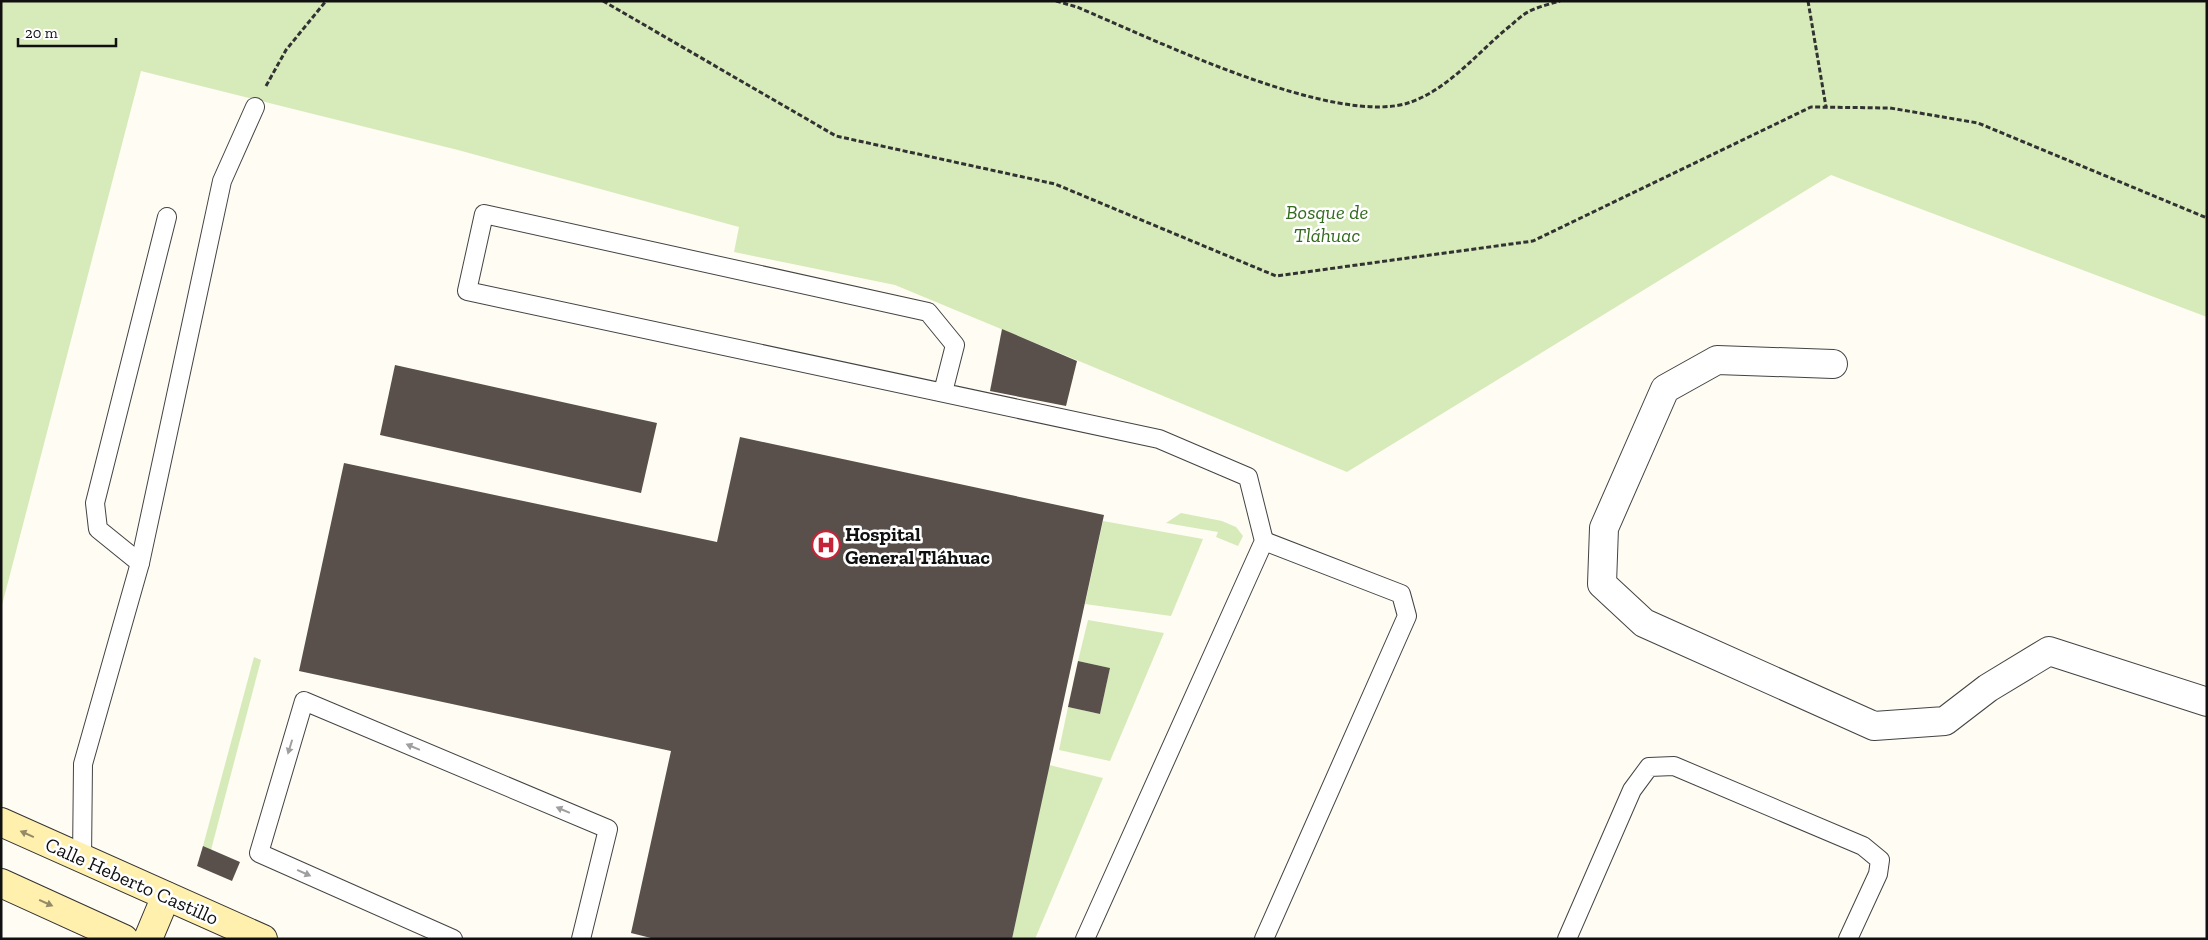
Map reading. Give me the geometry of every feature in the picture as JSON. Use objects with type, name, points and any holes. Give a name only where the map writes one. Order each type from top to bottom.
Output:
[{"type":"main road","name":"Calle Heberto Castillo","points":[[1,822],[264,939]]},
{"type":"main road","points":[[1,883],[124,939]]},
{"type":"main road","points":[[148,939],[166,896]]},
{"type":"street","points":[[1833,364],[1717,360],[1665,389],[1604,528],[1602,584],[1644,623],[1874,726],[1945,721],[1988,688],[2049,651],[2205,696]]},
{"type":"lane","points":[[82,858],[83,764],[140,563],[222,181],[255,107]]},
{"type":"lane","points":[[943,392],[955,345],[928,312],[484,214],[467,291],[1159,439],[1248,477],[1264,541],[1085,939]]},
{"type":"lane","points":[[140,563],[98,530],[96,504],[167,217]]},
{"type":"lane","points":[[1264,541],[1401,594],[1407,616],[1264,939]]},
{"type":"lane","points":[[453,939],[259,854],[304,700],[608,829],[581,939]]},
{"type":"lane","points":[[1567,939],[1632,790],[1648,767],[1674,766],[1863,846],[1880,860],[1878,874],[1848,939]]},
{"type":"path","points":[[255,107],[286,50],[326,1]]},
{"type":"path","points":[[603,1],[836,136],[1055,184],[1276,276],[1533,241],[1811,107],[1890,108],[1978,123],[2207,218]]},
{"type":"path","points":[[1056,1],[1077,7],[1236,73],[1312,98],[1370,108],[1411,102],[1442,86],[1495,38],[1528,12],[1560,1]]},
{"type":"path","points":[[1808,1],[1826,107]]},
{"type":"green space","name":"Bosque de Tláhuac","points":[[1,1],[2207,1],[2207,317],[1831,175],[1347,472],[895,285],[734,252],[739,227],[458,150],[141,71],[1,609]]},
{"type":"green space","points":[[1181,513],[1222,521],[1236,527],[1243,536],[1238,546],[1216,537],[1218,532],[1166,523]]},
{"type":"green space","points":[[1103,521],[1203,539],[1171,616],[1085,604]]},
{"type":"green space","points":[[1088,620],[1164,633],[1110,761],[1059,750],[1068,707],[1100,714],[1110,668],[1078,661]]},
{"type":"green space","points":[[254,657],[261,660],[211,850],[203,846]]},
{"type":"green space","points":[[1049,765],[1103,778],[1035,939],[1012,939]]},
{"type":"building","points":[[1002,329],[1077,361],[1066,406],[990,391]]},
{"type":"building","points":[[395,365],[657,423],[641,493],[380,435]]},
{"type":"building","points":[[740,437],[1104,515],[1012,939],[655,939],[631,933],[671,751],[299,671],[344,463],[717,542]]},
{"type":"building","points":[[1078,661],[1110,668],[1100,714],[1068,707]]},
{"type":"building","points":[[203,846],[240,862],[232,881],[197,866]]},
{"type":"place","name":"Hospital General Tláhuac","points":[[826,545]]}]
